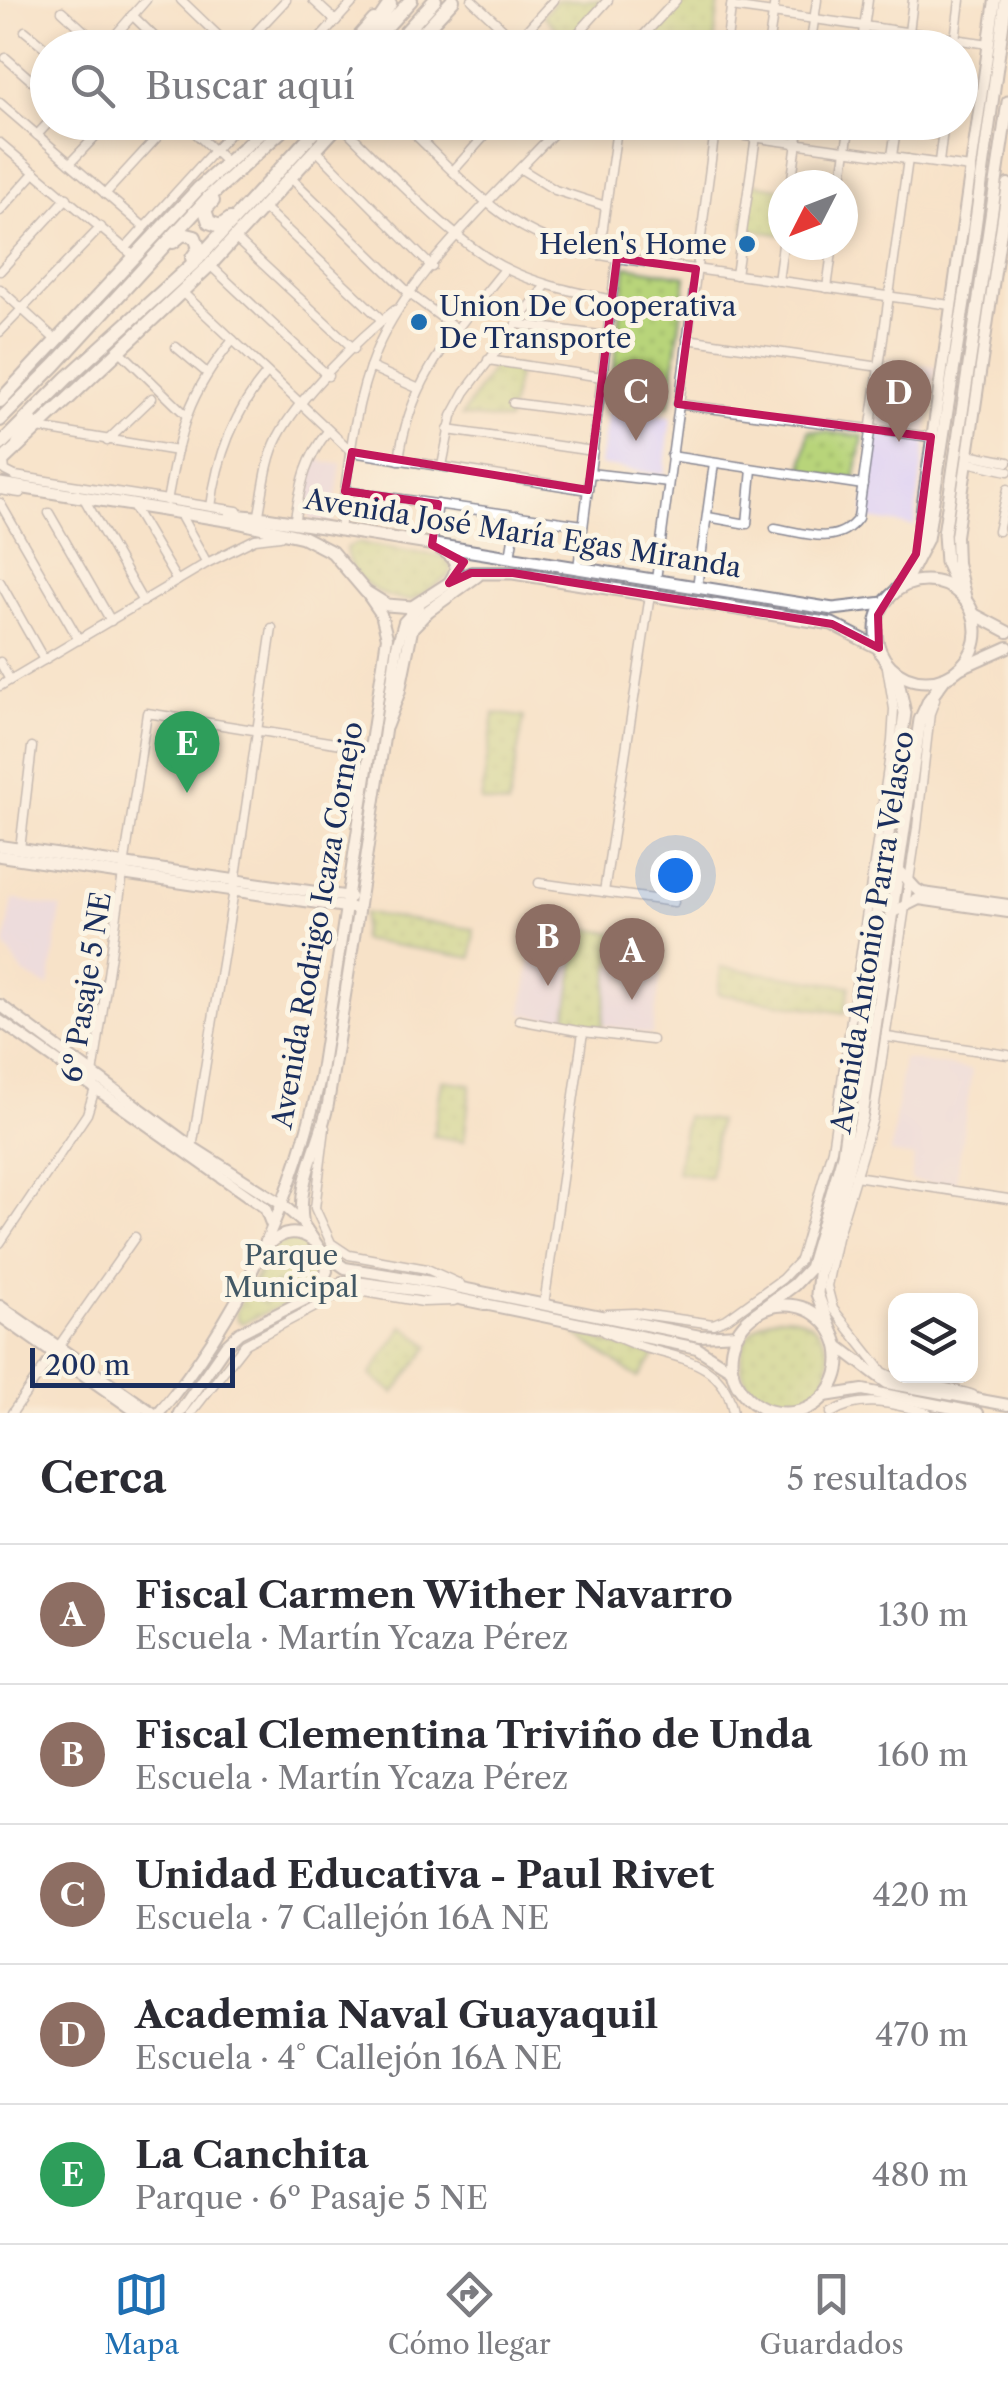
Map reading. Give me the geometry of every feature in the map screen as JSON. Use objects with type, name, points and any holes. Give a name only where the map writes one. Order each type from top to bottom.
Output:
[{"type":"main road","points":[[382,30],[411,0]]},
{"type":"main road","points":[[408,30],[435,0]]},
{"type":"main road","points":[[426,30],[453,0]]},
{"type":"main road","points":[[1006,0],[987,90],[984,259],[984,306],[944,534],[946,562],[966,603],[975,642],[953,673],[929,682],[912,680],[886,661],[876,628],[888,598],[908,576],[927,539],[984,259],[1003,192],[1008,102]]},
{"type":"main road","points":[[375,30],[392,2]]},
{"type":"main road","points":[[366,30],[392,2]]},
{"type":"main road","points":[[0,400],[253,140]]},
{"type":"main road","points":[[0,420],[55,365],[134,259],[272,140]]},
{"type":"main road","points":[[0,444],[198,260],[306,140]]},
{"type":"main road","points":[[2,461],[210,265],[325,140]]},
{"type":"main road","points":[[244,166],[236,180],[207,206],[209,222],[224,225],[252,194],[265,186]]},
{"type":"main road","points":[[134,259],[155,262],[179,236],[195,237],[198,252],[171,277],[162,292]]},
{"type":"main road","points":[[18,444],[40,405]]},
{"type":"main road","points":[[0,484],[153,506]]},
{"type":"main road","name":"Avenida José María Egas Miranda","points":[[153,506],[262,516],[833,609],[856,609],[888,598]]},
{"type":"main road","name":"Avenida José María Egas Miranda","points":[[153,506],[300,536],[328,548],[366,592]]},
{"type":"main road","points":[[342,561],[340,543],[359,533]]},
{"type":"main road","points":[[433,545],[455,560],[456,571],[448,583]]},
{"type":"main road","points":[[386,726],[399,692],[412,628],[428,610],[482,572]]},
{"type":"main road","name":"Avenida José María Egas Miranda","points":[[425,601],[463,576],[513,573],[832,624],[879,648]]},
{"type":"main road","points":[[888,598],[915,582],[928,581],[950,587],[966,603]]},
{"type":"main road","points":[[366,592],[382,603],[403,608],[425,601]]},
{"type":"main road","name":"Avenida Antonio Parra Velasco","points":[[754,1315],[810,1268],[843,1154],[905,714],[896,672]]},
{"type":"main road","name":"Avenida Antonio Parra Velasco","points":[[835,1340],[820,1304],[817,1284],[850,1175],[862,1116],[920,720],[929,700],[953,673]]},
{"type":"main road","points":[[882,799],[896,791]]},
{"type":"main road","points":[[833,1137],[843,1154]]},
{"type":"main road","points":[[735,1376],[746,1396],[761,1407],[778,1413],[808,1409],[825,1396],[838,1370],[835,1340],[822,1319],[806,1310],[770,1307],[754,1315],[733,1344],[735,1376],[746,1413]]},
{"type":"street","points":[[119,30],[146,0]]},
{"type":"street","points":[[181,0],[212,30]]},
{"type":"street","points":[[258,30],[286,0]]},
{"type":"street","points":[[313,0],[336,22]]},
{"type":"street","points":[[329,30],[356,0]]},
{"type":"street","points":[[472,0],[502,30]]},
{"type":"street","points":[[529,30],[554,0]]},
{"type":"street","points":[[581,30],[608,0]]},
{"type":"street","points":[[656,0],[666,10]]},
{"type":"street","points":[[648,30],[676,0]]},
{"type":"street","points":[[771,30],[775,0]]},
{"type":"street","points":[[812,30],[817,0]]},
{"type":"street","points":[[863,30],[868,0]]},
{"type":"street","points":[[909,30],[913,0]]},
{"type":"street","points":[[956,30],[960,0]]},
{"type":"street","points":[[978,131],[987,90],[988,44],[995,0]]},
{"type":"street","points":[[728,30],[732,3],[773,13],[894,30]]},
{"type":"street","points":[[62,10],[84,30]]},
{"type":"street","points":[[132,15],[147,30]]},
{"type":"street","points":[[25,31],[30,35]]},
{"type":"street","points":[[978,44],[988,44]]},
{"type":"street","points":[[6,58],[30,79]]},
{"type":"street","points":[[0,103],[30,129]]},
{"type":"street","points":[[43,140],[144,227]]},
{"type":"street","points":[[70,164],[93,140]]},
{"type":"street","points":[[104,194],[154,140]]},
{"type":"street","points":[[203,140],[228,163]]},
{"type":"street","points":[[1,146],[67,198],[134,259],[144,227],[223,140]]},
{"type":"street","points":[[359,140],[458,236],[505,269],[546,285],[612,300]]},
{"type":"street","points":[[453,170],[480,140]]},
{"type":"street","points":[[2,461],[5,471],[15,476],[262,516],[277,439],[300,404],[398,307],[548,140]]},
{"type":"street","points":[[599,255],[615,140]]},
{"type":"street","points":[[656,580],[713,140]]},
{"type":"street","points":[[736,275],[756,140]]},
{"type":"street","points":[[774,140],[970,168]]},
{"type":"street","points":[[794,170],[798,140]]},
{"type":"street","points":[[843,170],[847,140]]},
{"type":"street","points":[[892,156],[894,140]]},
{"type":"street","points":[[939,162],[942,140]]},
{"type":"street","points":[[908,576],[916,554],[950,305],[984,259],[970,168],[976,140]]},
{"type":"street","points":[[423,142],[486,205],[538,236],[599,255],[950,305]]},
{"type":"street","points":[[316,150],[432,267]]},
{"type":"street","points":[[775,528],[832,537],[853,524],[859,514],[908,158]]},
{"type":"street","points":[[521,170],[555,190],[605,206]]},
{"type":"street","points":[[0,211],[35,172]]},
{"type":"street","points":[[291,178],[410,294],[458,329]]},
{"type":"street","points":[[1003,192],[1008,184]]},
{"type":"street","points":[[0,271],[67,198]]},
{"type":"street","points":[[264,208],[382,320]]},
{"type":"street","points":[[0,332],[100,227]]},
{"type":"street","points":[[236,239],[354,349]]},
{"type":"street","points":[[578,568],[617,258]]},
{"type":"street","points":[[778,281],[781,260]]},
{"type":"street","points":[[827,288],[831,260]]},
{"type":"street","points":[[210,265],[328,376]]},
{"type":"street","points":[[399,460],[403,426],[417,388],[505,269]]},
{"type":"street","points":[[442,466],[448,430],[465,392],[546,285]]},
{"type":"street","points":[[0,289],[58,342]]},
{"type":"street","points":[[182,292],[352,452],[588,490]]},
{"type":"street","points":[[340,530],[370,367],[398,307]]},
{"type":"street","points":[[517,324],[608,336]]},
{"type":"street","points":[[981,326],[956,536],[957,563],[966,603],[1008,632]]},
{"type":"street","points":[[687,339],[880,367]]},
{"type":"street","points":[[168,500],[186,414],[206,373],[232,340]]},
{"type":"street","points":[[176,346],[206,373]]},
{"type":"street","points":[[118,350],[186,414]]},
{"type":"street","points":[[488,360],[602,376]]},
{"type":"street","points":[[370,367],[417,388]]},
{"type":"street","points":[[211,508],[222,450],[235,418],[267,372]]},
{"type":"street","points":[[107,441],[152,398]]},
{"type":"street","points":[[513,402],[598,414]]},
{"type":"street","points":[[678,404],[931,437]]},
{"type":"street","points":[[35,427],[176,451]]},
{"type":"street","points":[[448,430],[593,451]]},
{"type":"street","points":[[294,522],[304,470],[312,451],[328,431]]},
{"type":"street","points":[[671,456],[863,485]]},
{"type":"street","points":[[968,458],[1008,462]]},
{"type":"street","points":[[968,458],[1008,471]]},
{"type":"street","points":[[697,587],[714,464]]},
{"type":"street","points":[[708,517],[747,524],[752,470]]},
{"type":"street","points":[[590,473],[668,482]]},
{"type":"street","points":[[0,484],[86,502],[248,527]]},
{"type":"street","points":[[998,531],[1008,489]]},
{"type":"street","points":[[345,491],[584,524]]},
{"type":"street","points":[[86,502],[143,602]]},
{"type":"street","points":[[0,503],[79,640]]},
{"type":"street","points":[[433,545],[438,504]]},
{"type":"street","points":[[134,510],[177,581]]},
{"type":"street","points":[[49,513],[111,621]]},
{"type":"street","points":[[510,557],[516,515]]},
{"type":"street","points":[[182,518],[207,563]]},
{"type":"street","points":[[0,686],[207,563],[263,536],[300,536]]},
{"type":"street","points":[[0,582],[44,660]]},
{"type":"street","name":"Avenida Rodrigo Icaza Cornejo","points":[[308,1232],[302,1216],[304,1188],[325,1122],[387,637],[381,614],[366,592]]},
{"type":"street","points":[[604,892],[650,595]]},
{"type":"street","name":"Avenida Rodrigo Icaza Cornejo","points":[[156,1413],[231,1310],[264,1249],[308,1130],[386,726],[401,628],[425,601]]},
{"type":"street","points":[[191,1152],[272,628]]},
{"type":"street","points":[[953,673],[1008,647]]},
{"type":"street","name":"Avenida Antonio Parra Velasco","points":[[595,1314],[635,1312],[713,1324],[728,1318],[782,1280],[804,1252],[833,1137],[882,799],[894,709],[886,661]]},
{"type":"street","points":[[0,662],[10,680]]},
{"type":"street","name":"Avenida Antonio Parra Velasco","points":[[953,673],[930,713],[873,1118],[850,1175],[828,1278],[828,1296],[833,1310],[888,1375],[946,1386],[986,1401]]},
{"type":"street","name":"6º Pasaje 5 NE","points":[[0,1244],[88,1114],[95,1088],[93,1075],[148,712],[258,730]]},
{"type":"street","points":[[258,730],[354,746]]},
{"type":"street","points":[[20,848],[32,747]]},
{"type":"street","points":[[0,846],[126,869]]},
{"type":"street","points":[[0,856],[126,869],[353,902]]},
{"type":"street","points":[[899,870],[923,892],[1008,904]]},
{"type":"street","points":[[539,883],[674,902]]},
{"type":"street","points":[[892,912],[919,899],[1008,912]]},
{"type":"street","points":[[0,1005],[265,1208],[271,1217],[272,1233]]},
{"type":"street","points":[[518,1020],[652,1040]]},
{"type":"street","points":[[0,1021],[191,1152],[283,1205],[308,1232],[327,1264],[326,1278],[314,1295]]},
{"type":"street","points":[[544,1305],[583,1032]]},
{"type":"street","points":[[887,1037],[1008,1055]]},
{"type":"street","points":[[325,1122],[316,1208],[331,1243],[349,1255],[427,1269],[470,1295]]},
{"type":"street","points":[[850,1175],[1008,1200]]},
{"type":"street","points":[[264,1249],[275,1238],[292,1233],[304,1235],[352,1270],[697,1348],[735,1376]]},
{"type":"street","points":[[12,1413],[136,1236]]},
{"type":"street","points":[[179,1413],[226,1345],[250,1327],[340,1283],[357,1281],[544,1305],[700,1336],[738,1334]]},
{"type":"street","points":[[191,1413],[245,1344],[338,1295],[359,1291],[422,1302],[470,1295]]},
{"type":"street","points":[[0,1306],[138,1413]]},
{"type":"street","points":[[231,1310],[235,1325],[250,1327]]},
{"type":"street","points":[[0,1316],[156,1413]]},
{"type":"street","points":[[586,1324],[640,1346],[695,1360],[724,1390],[733,1413]]},
{"type":"street","points":[[835,1340],[886,1383],[1008,1405]]},
{"type":"street","points":[[825,1396],[863,1390],[978,1413]]},
{"type":"street","points":[[831,1413],[850,1404],[868,1402],[928,1413]]},
{"type":"highlighted area","points":[[617,258],[696,269],[678,404],[931,437],[916,554],[878,615],[879,648],[832,624],[513,573],[471,573],[449,583],[464,562],[432,545],[438,504],[345,491],[352,452],[588,490]]},
{"type":"shaded area","points":[[885,359],[936,367],[914,526],[863,518]]},
{"type":"shaded area","points":[[608,410],[671,417],[664,475],[600,465]]},
{"type":"shaded area","points":[[315,457],[326,463],[341,463],[333,524],[309,519],[312,504],[303,502],[306,476]]},
{"type":"shaded area","points":[[13,899],[61,908],[49,987],[24,974],[5,946]]},
{"type":"shaded area","points":[[532,951],[574,958],[565,1021],[522,1014]]},
{"type":"shaded area","points":[[611,965],[661,975],[652,1035],[603,1025]]},
{"type":"shaded area","points":[[903,1059],[972,1070],[955,1188],[911,1180],[914,1157],[891,1153]]},
{"type":"green space","points":[[557,0],[602,2],[576,30],[557,30],[543,15]]},
{"type":"green space","points":[[682,0],[719,0],[716,30],[655,30]]},
{"type":"green space","points":[[751,183],[768,186],[768,233],[744,228]]},
{"type":"green space","points":[[626,266],[686,276],[669,406],[610,400]]},
{"type":"green space","points":[[494,365],[519,368],[508,421],[462,416]]},
{"type":"green space","points":[[809,430],[863,436],[855,480],[802,472]]},
{"type":"green space","points":[[357,543],[445,557],[452,569],[447,577],[413,600],[391,597],[369,586],[353,569],[346,548]]},
{"type":"green space","points":[[494,713],[524,717],[508,806],[481,801]]},
{"type":"green space","points":[[364,913],[474,929],[472,958],[361,940]]},
{"type":"green space","points":[[580,928],[615,933],[602,1027],[566,1020]]},
{"type":"green space","points":[[721,967],[850,986],[845,1013],[718,994]]},
{"type":"green space","points":[[442,1080],[471,1084],[464,1141],[433,1136]]},
{"type":"green space","points":[[686,1116],[718,1121],[710,1177],[677,1172]]},
{"type":"green space","name":"Parque Municipal","points":[[290,1237],[307,1242],[317,1252],[321,1267],[319,1284],[298,1299],[242,1323],[236,1311],[270,1249]]},
{"type":"green space","points":[[294,1254],[310,1264],[293,1293],[276,1283],[264,1303],[248,1293],[265,1264],[282,1274]]},
{"type":"green space","points":[[776,1316],[794,1316],[810,1323],[822,1335],[829,1360],[822,1385],[810,1397],[794,1404],[776,1404],[760,1397],[748,1385],[741,1369],[741,1351],[748,1335],[760,1323]]},
{"type":"green space","points":[[404,1326],[430,1346],[394,1393],[370,1375]]},
{"type":"green space","points":[[576,1330],[609,1344],[655,1355],[638,1378],[575,1334]]},
{"type":"place","name":"Helen's Home","points":[[747,244]]},
{"type":"place","name":"Union De Cooperativa De Transporte","points":[[419,322]]},
{"type":"place","name":"Unidad Educativa - Paul Rivet","points":[[636,441]]},
{"type":"place","name":"Academia Naval Guayaquil","points":[[899,442]]},
{"type":"place","name":"La Canchita","points":[[187,793]]},
{"type":"place","name":"Fiscal Clementina Triviño de Unda","points":[[548,986]]},
{"type":"place","name":"Fiscal Carmen Wither Navarro","points":[[632,1000]]}]
